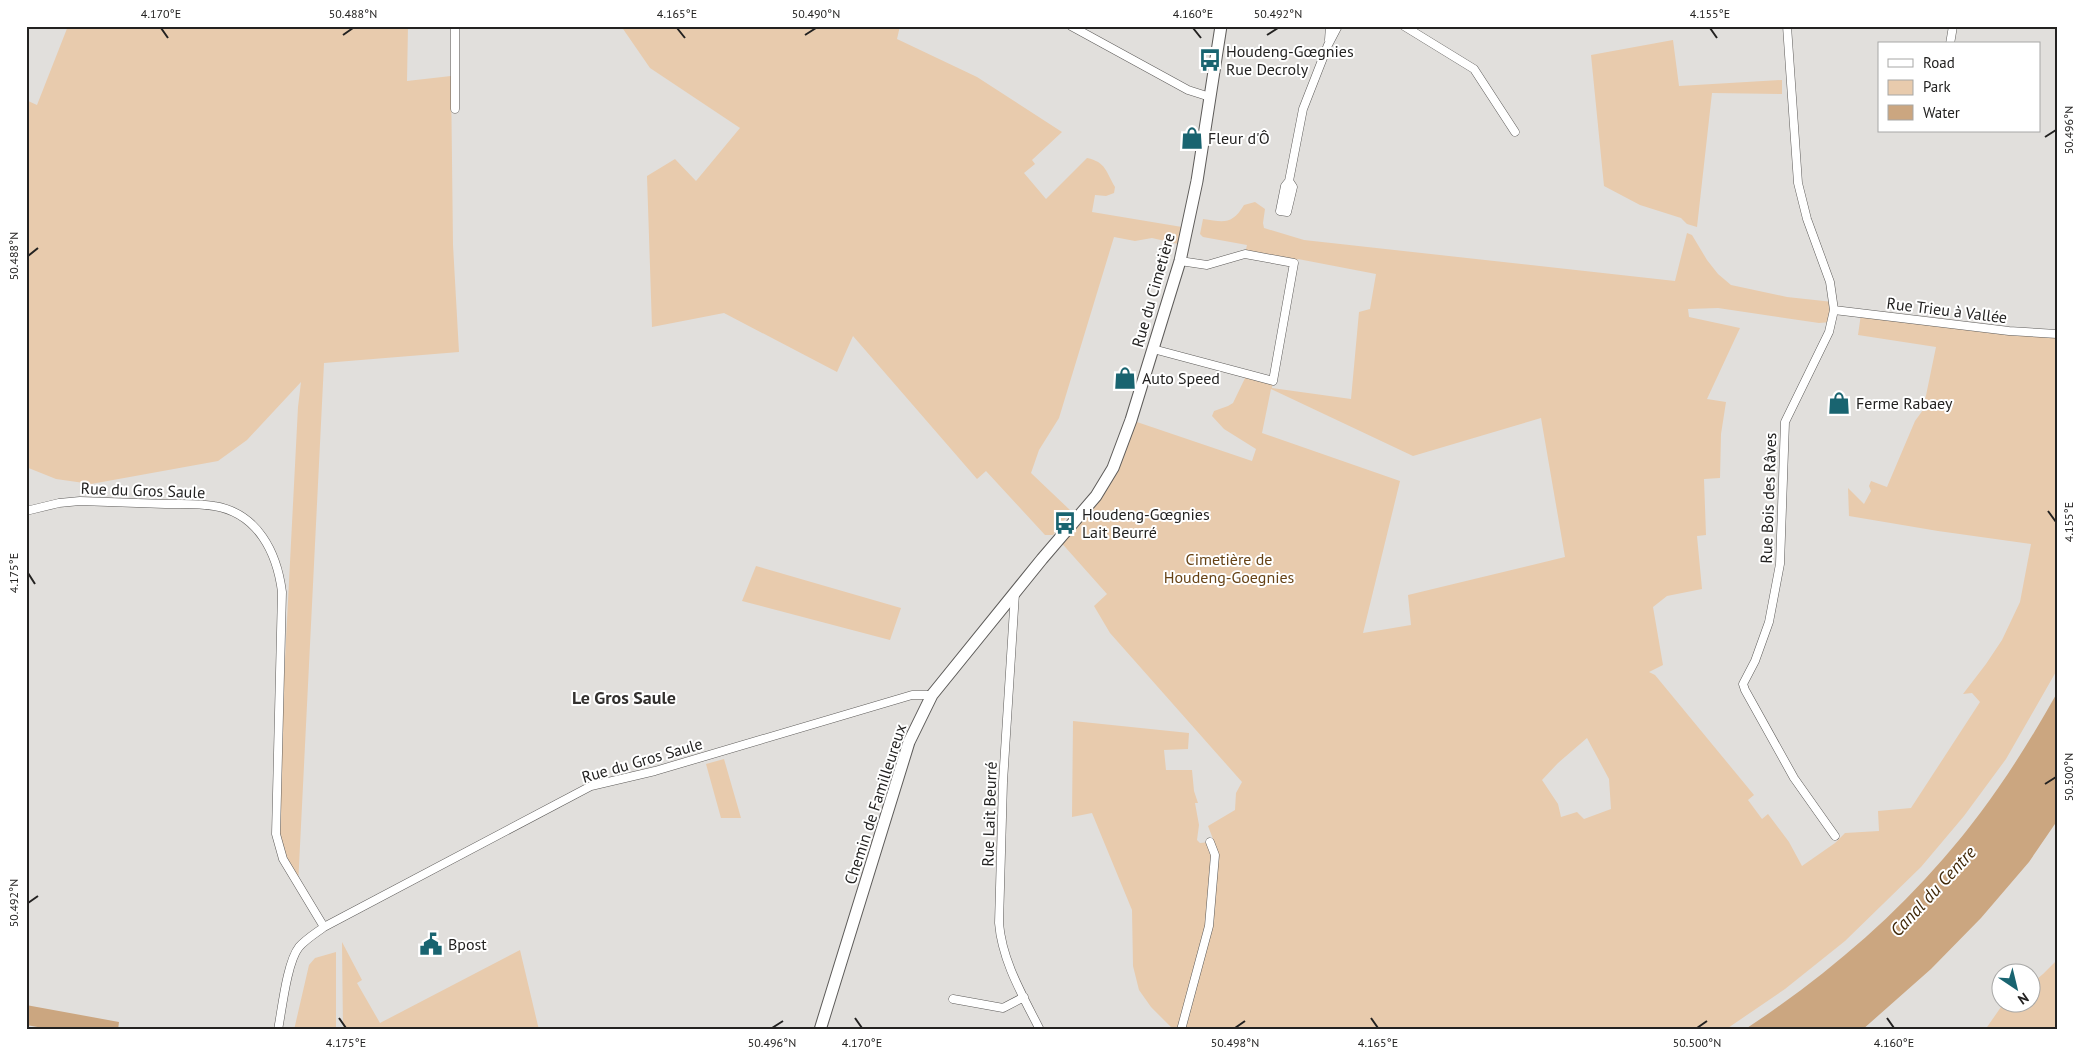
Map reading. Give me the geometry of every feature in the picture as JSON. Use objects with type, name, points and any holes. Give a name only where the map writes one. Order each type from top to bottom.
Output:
[{"type":"street","points":[[455,26],[455,109]]},
{"type":"street","points":[[1070,26],[1188,90],[1210,97]]},
{"type":"street","name":"Rue du Cimetière","points":[[1002,610],[1015,591],[1106,483],[1131,420],[1180,261],[1189,225],[1221,26]]},
{"type":"street","points":[[1328,45],[1330,26]]},
{"type":"street","points":[[1284,211],[1285,186],[1289,181],[1302,115],[1328,45],[1338,26]]},
{"type":"street","points":[[1404,26],[1474,68],[1515,132]]},
{"type":"street","name":"Rue Bois des Râves","points":[[1787,26],[1798,183],[1807,219],[1830,282],[1834,310],[1829,332],[1785,422],[1780,564],[1769,622],[1755,661],[1743,684],[1794,778],[1835,836]]},
{"type":"street","points":[[1950,42],[1953,26]]},
{"type":"street","points":[[1153,349],[1273,381],[1294,262],[1245,254],[1207,265],[1180,261]]},
{"type":"street","name":"Rue Trieu à Vallée","points":[[1834,310],[2009,331],[2057,334]]},
{"type":"street","name":"Rue du Gros Saule","points":[[26,511],[59,503],[80,502],[216,506],[242,517],[253,525],[266,541],[274,555],[282,592],[276,834],[283,859],[324,928]]},
{"type":"street","name":"Rue Lait Beurré","points":[[1015,591],[1003,782],[999,922],[1002,944],[1040,1030]]},
{"type":"street","name":"Chemin de Familleureux","points":[[820,1030],[909,742],[932,695],[1002,610]]},
{"type":"street","name":"Rue du Gros Saule","points":[[278,1030],[291,964],[299,948],[324,928],[591,786],[672,766],[912,695],[932,695]]},
{"type":"street","points":[[1181,1030],[1209,926],[1215,855],[1210,842]]},
{"type":"street","points":[[953,998],[1003,1008],[1024,997]]},
{"type":"green space","points":[[68,26],[408,26],[407,81],[451,76],[453,245],[459,352],[324,363],[298,886],[276,834],[298,407],[301,382],[247,440],[218,461],[91,484],[56,479],[26,467],[26,100],[37,105]]},
{"type":"green space","points":[[621,26],[900,26],[897,39],[977,77],[1062,132],[1032,160],[1035,164],[1024,173],[1046,199],[1087,158],[1102,165],[1115,187],[1114,193],[1106,196],[1095,195],[1092,212],[1182,227],[1178,244],[1152,238],[1135,241],[1114,237],[1059,418],[1039,450],[1031,473],[1071,511],[1053,535],[1045,535],[986,471],[977,479],[853,336],[837,372],[724,313],[652,327],[647,176],[675,159],[696,181],[740,128],[650,68]]},
{"type":"green space","points":[[1673,40],[1679,86],[1782,80],[1782,94],[1712,93],[1697,227],[1687,224],[1681,218],[1640,205],[1604,186],[1591,55]]},
{"type":"green space","name":"Cimetière de Houdeng-Goegnies","points":[[1255,202],[1265,209],[1264,228],[1304,240],[1675,281],[1687,233],[1692,235],[1718,274],[1731,285],[1787,297],[1833,302],[1831,322],[1819,323],[1718,308],[1688,309],[1689,317],[1740,328],[1707,399],[1726,402],[1721,434],[1720,478],[1704,479],[1706,535],[1697,536],[1702,589],[1667,596],[1653,607],[1663,665],[1649,672],[1655,675],[1754,795],[1748,800],[1762,819],[1768,814],[1789,842],[1802,866],[1835,843],[1845,833],[1879,831],[1878,811],[1911,808],[1980,702],[1972,693],[1963,694],[2002,640],[2020,602],[2031,544],[1849,516],[1848,488],[1864,504],[1871,491],[1869,486],[1871,481],[1887,487],[1915,421],[1923,410],[1936,347],[1858,335],[1861,314],[2057,334],[2057,670],[2006,759],[1964,816],[1921,867],[1845,941],[1785,989],[1725,1030],[1174,1030],[1151,1007],[1139,990],[1133,966],[1132,910],[1092,813],[1072,817],[1073,721],[1189,733],[1188,749],[1164,750],[1166,770],[1192,770],[1194,791],[1198,803],[1195,803],[1199,825],[1197,840],[1200,843],[1210,842],[1213,839],[1208,826],[1235,810],[1236,793],[1242,782],[1110,633],[1094,606],[1107,594],[1058,539],[1096,496],[1131,420],[1252,461],[1256,449],[1224,429],[1212,416],[1214,411],[1233,403],[1247,374],[1273,381],[1272,388],[1351,399],[1359,312],[1370,309],[1376,274],[1298,259],[1294,263],[1245,254],[1247,245],[1203,237],[1200,234],[1203,219],[1227,221],[1235,216],[1244,205]],"holes":[[[1271,389],[1413,456],[1541,418],[1565,557],[1408,595],[1411,625],[1363,633],[1400,481],[1262,433]],[[1587,738],[1609,779],[1611,809],[1584,819],[1577,812],[1561,817],[1558,804],[1542,780],[1558,763]]]},
{"type":"green space","points":[[756,566],[901,608],[890,640],[742,601]]},
{"type":"green space","points":[[724,759],[741,818],[721,818],[706,764]]},
{"type":"green space","points":[[342,942],[362,980],[357,983],[380,1023],[520,950],[539,1030],[343,1030]]},
{"type":"green space","points":[[336,952],[336,1030],[294,1030],[309,965],[315,958]]},
{"type":"green space","points":[[2057,960],[2057,1030],[1985,1030],[1996,1014],[2040,1014],[2040,976]]},
{"type":"water","name":"Canal du Centre","points":[[2057,693],[2057,821],[2029,862],[1981,918],[1931,969],[1862,1030],[1744,1030],[1824,972],[1898,907],[1921,883],[1959,840],[1990,800]]},
{"type":"water","points":[[26,1005],[119,1022],[118,1030],[55,1030],[26,1025]]},
{"type":"place","name":"Houdeng-Gœgnies Rue Decroly","points":[[1210,60]]},
{"type":"place","name":"Fleur d'Ô","points":[[1192,138]]},
{"type":"place","name":"Auto Speed","points":[[1125,378]]},
{"type":"place","name":"Ferme Rabaey","points":[[1839,403]]},
{"type":"place","name":"Houdeng-Gœgnies Lait Beurré","points":[[1065,523]]},
{"type":"place","name":"Bpost","points":[[431,944]]},
{"type":"district","name":"Le Gros Saule","points":[[624,697]]}]
